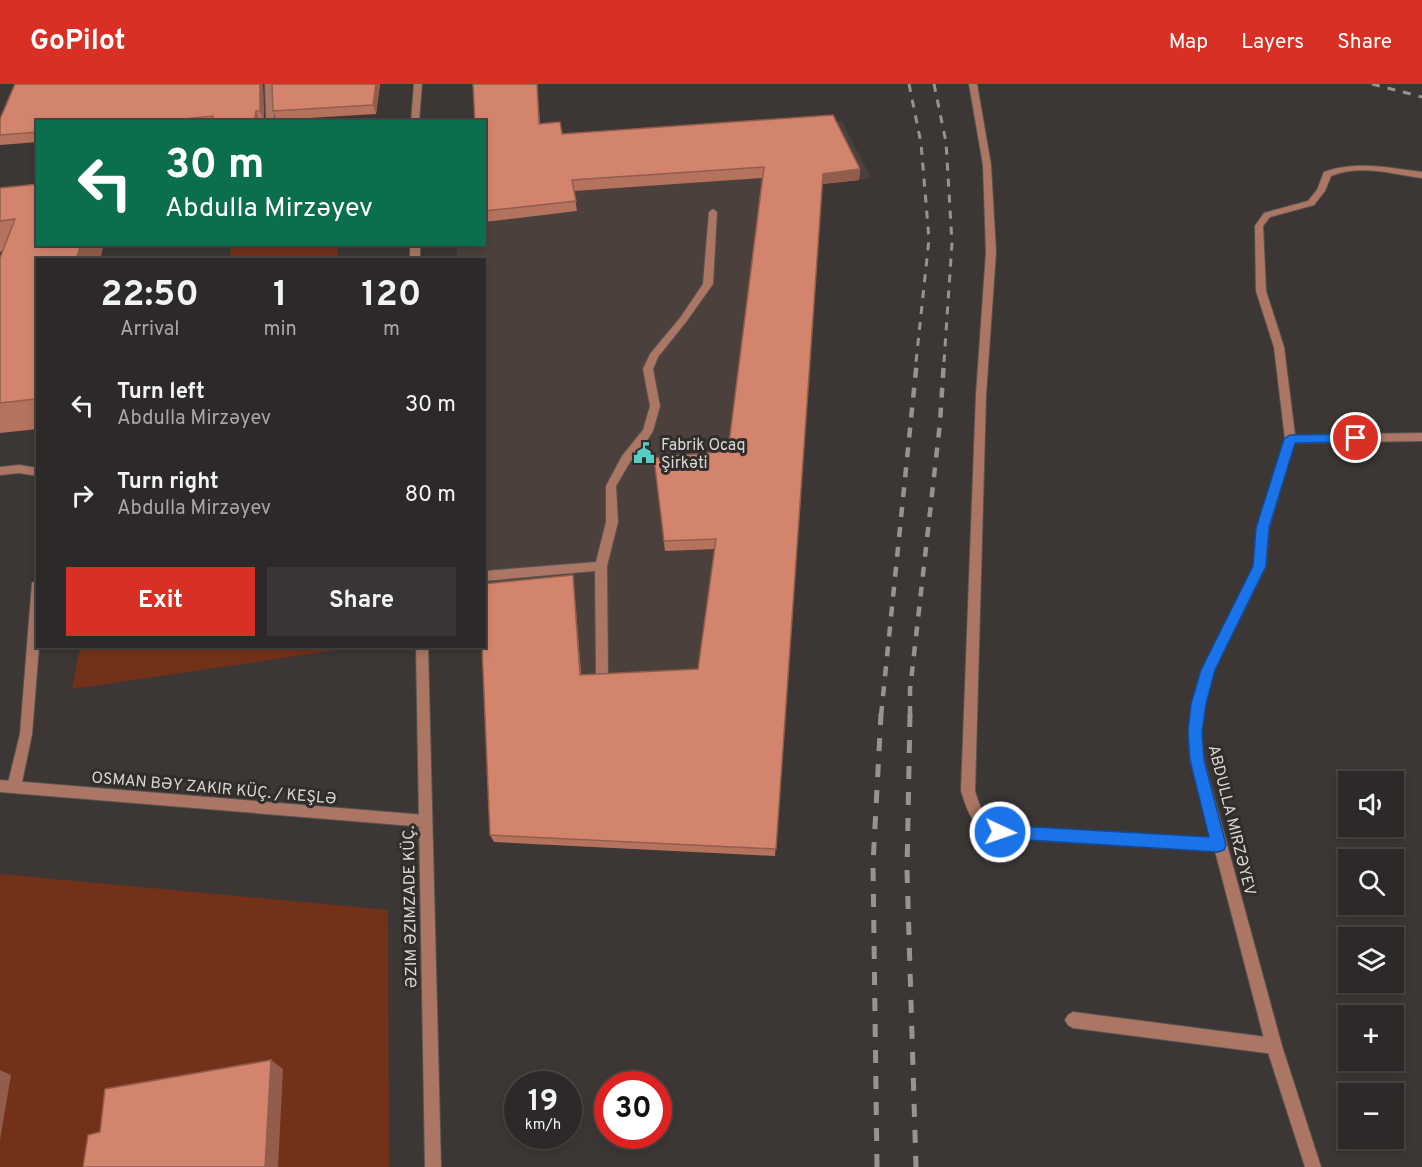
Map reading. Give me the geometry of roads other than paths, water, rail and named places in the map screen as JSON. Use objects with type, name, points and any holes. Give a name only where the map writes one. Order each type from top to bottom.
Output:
[{"type":"street","points":[[269,84],[270,120]]},
{"type":"street","points":[[415,120],[418,84]]},
{"type":"street","points":[[973,84],[987,165],[991,252],[981,396],[968,779],[968,791],[973,808],[982,825],[1000,832],[1218,845]]},
{"type":"street","points":[[1422,175],[1361,167],[1334,171],[1327,174],[1316,199],[1311,203],[1267,215],[1259,226],[1262,291],[1279,347],[1290,439],[1422,437]]},
{"type":"street","points":[[602,675],[601,566],[612,522],[611,486],[626,459],[648,431],[655,406],[648,369],[653,356],[683,320],[708,284],[713,212]]},
{"type":"street","name":"ABDULLA MIRZƏYEV","points":[[1290,439],[1263,528],[1260,566],[1208,670],[1198,704],[1195,732],[1197,760],[1218,845],[1274,1046],[1313,1167]]},
{"type":"street","points":[[0,471],[19,469],[36,472]]},
{"type":"street","points":[[486,576],[601,566]]},
{"type":"street","points":[[7,786],[26,734],[36,608]]},
{"type":"street","name":"ƏZIM ƏZIMZADE KÜÇ.","points":[[422,648],[434,1167]]},
{"type":"street","name":"OSMAN BƏY ZAKIR KÜÇ. / KEŞLƏ","points":[[7,786],[425,820]]},
{"type":"street","points":[[1073,1020],[1274,1046]]},
{"type":"railway","points":[[909,84],[921,143],[929,239],[916,362]]},
{"type":"railway","points":[[934,84],[946,142],[952,243],[944,362]]},
{"type":"railway","points":[[1372,84],[1422,97]]},
{"type":"railway","points":[[881,716],[917,360]]},
{"type":"railway","points":[[910,714],[910,690],[940,423],[944,360]]},
{"type":"railway","points":[[877,1167],[873,864],[881,714]]},
{"type":"railway","points":[[910,714],[907,870],[916,1167]]},
{"type":"place","name":"Fabrik Ocaq Şirkəti","points":[[644,453]]}]
